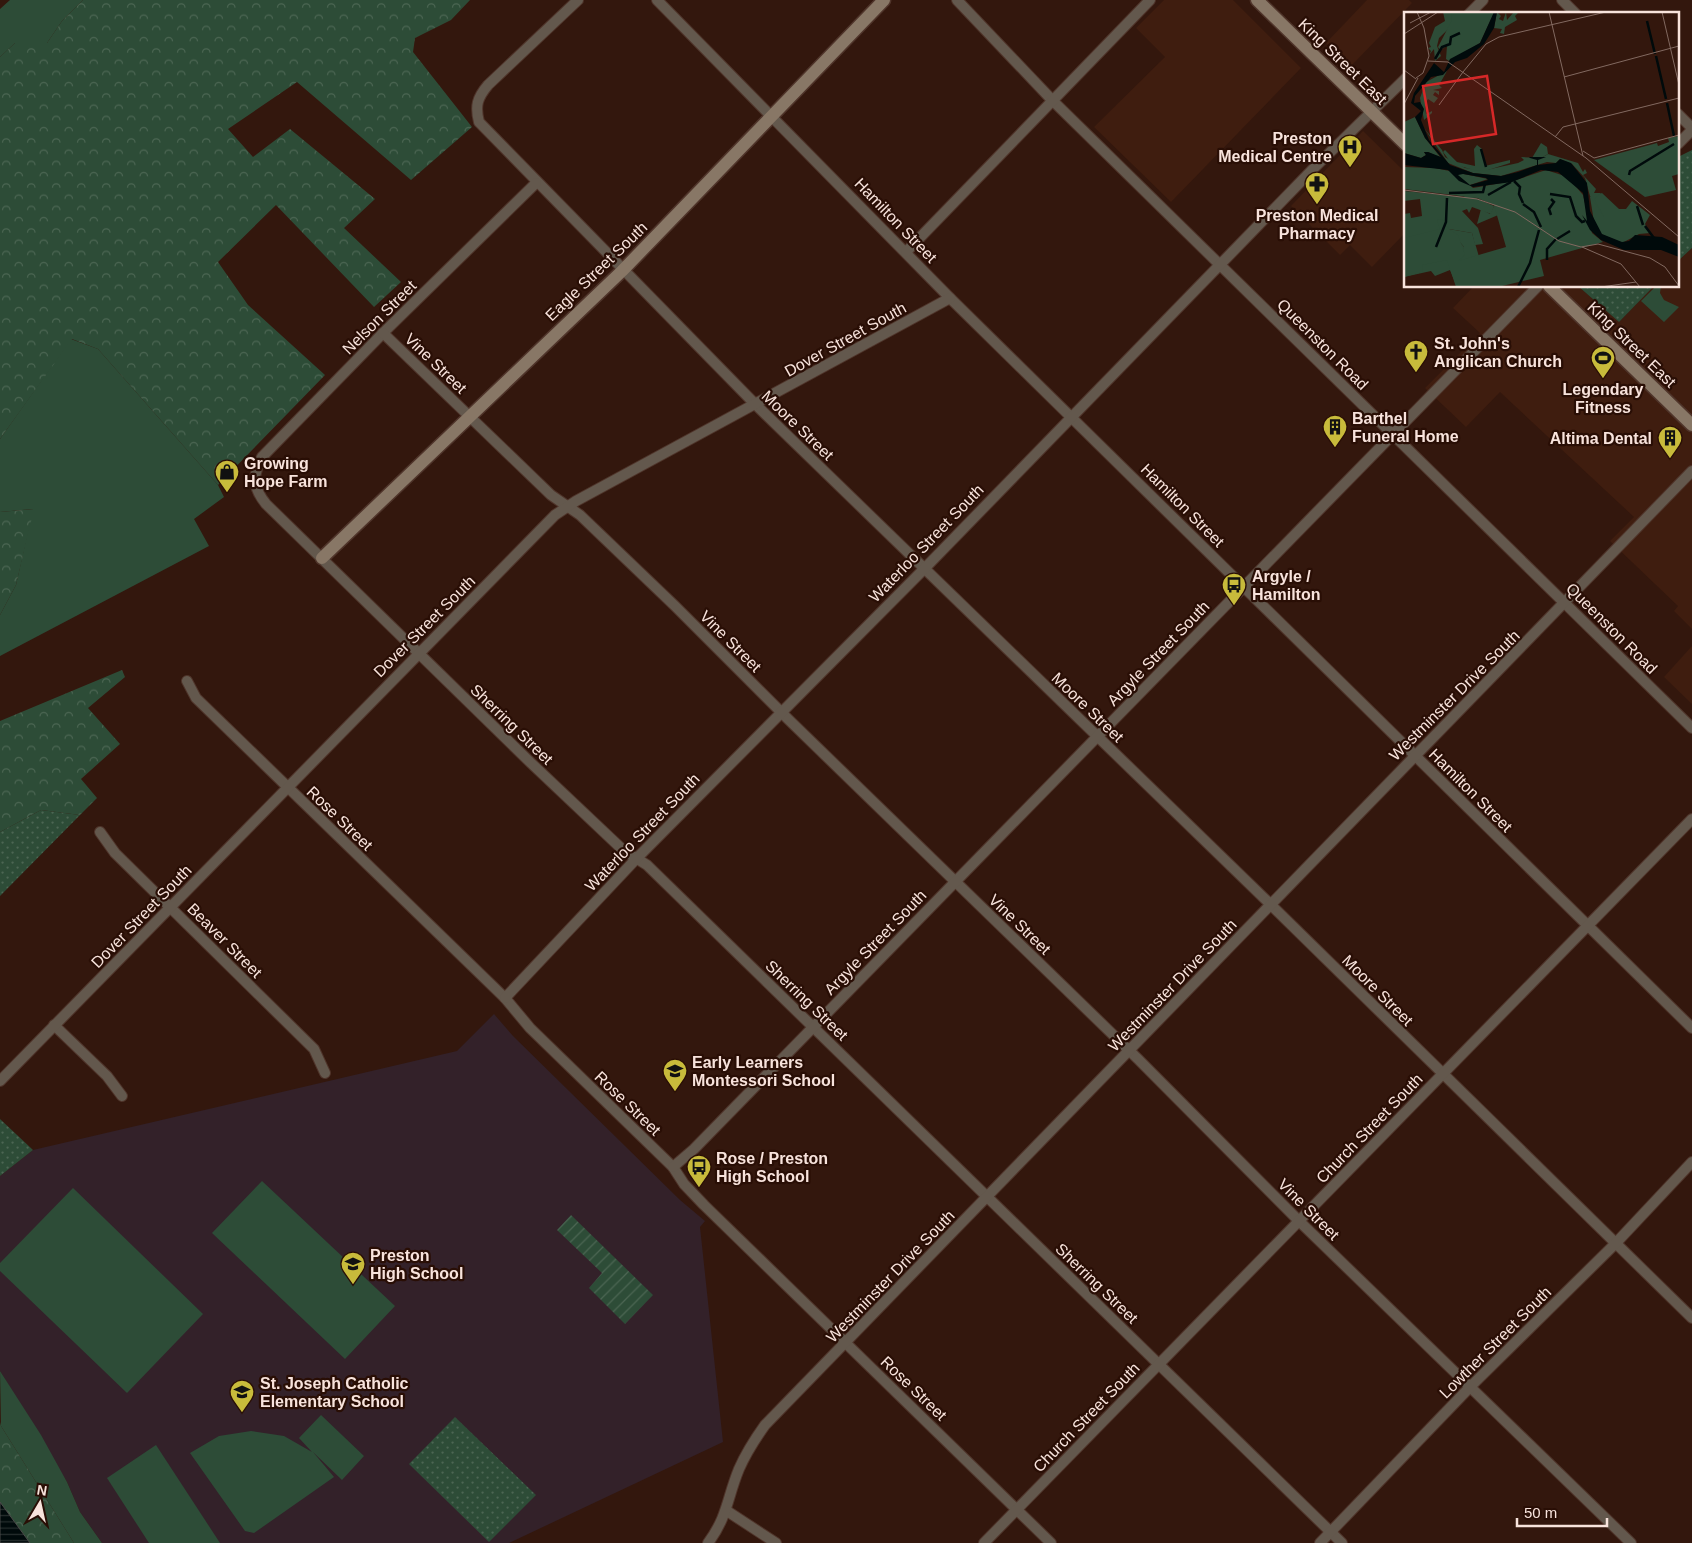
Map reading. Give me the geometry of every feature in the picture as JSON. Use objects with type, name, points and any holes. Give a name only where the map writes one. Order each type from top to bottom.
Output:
[{"type":"street","name":"Moore Street","points":[[578,0],[488,85],[479,96],[476,108],[479,122],[622,271],[756,405],[1271,905],[1442,1075],[1692,1318]]},
{"type":"street","name":"Hamilton Street","points":[[657,0],[950,298],[1692,1028]]},
{"type":"street","name":"Eagle Street South","points":[[322,558],[622,271],[884,0]]},
{"type":"street","name":"Queenston Road","points":[[957,0],[1052,100],[1692,728]]},
{"type":"street","points":[[906,252],[1150,0]]},
{"type":"street","name":"King Street East","points":[[1257,0],[1404,143]]},
{"type":"street","points":[[1471,12],[1483,0]]},
{"type":"street","points":[[1562,0],[1574,12]]},
{"type":"street","name":"Waterloo Street South","points":[[505,998],[636,858],[924,568],[1371,111],[1404,80]]},
{"type":"street","points":[[1680,116],[1692,129],[1680,142]]},
{"type":"street","name":"Nelson Street","points":[[254,480],[262,457],[383,333],[536,183]]},
{"type":"street","name":"Argyle Street South","points":[[672,1167],[694,1149],[1536,288]]},
{"type":"street","name":"King Street East","points":[[1552,288],[1692,425]]},
{"type":"street","name":"Dover Street South","points":[[0,1081],[555,515],[567,506],[950,298]]},
{"type":"street","name":"Vine Street","points":[[383,333],[551,495],[580,515],[675,606],[781,712],[1129,1050],[1300,1221],[1631,1543]]},
{"type":"street","name":"Westminster Drive South","points":[[708,1543],[727,1511],[739,1469],[751,1444],[765,1426],[1414,756],[1566,603],[1692,471]]},
{"type":"street","name":"Sherring Street","points":[[254,480],[257,492],[266,504],[418,654],[608,837],[623,850],[647,865],[1342,1543]]},
{"type":"street","name":"Rose Street","points":[[187,681],[196,698],[505,998],[530,1028],[672,1167],[688,1189],[1051,1543]]},
{"type":"street","name":"Church Street South","points":[[984,1543],[1692,819]]},
{"type":"street","name":"Beaver Street","points":[[100,832],[115,854],[314,1049],[326,1073]]},
{"type":"street","points":[[54,1025],[107,1076],[122,1096]]},
{"type":"street","name":"Lowther Street South","points":[[1320,1543],[1470,1387],[1615,1244],[1692,1162]]},
{"type":"street","points":[[727,1511],[776,1543]]},
{"type":"shaded area","points":[[1164,0],[1233,0],[1301,68],[1171,202],[1094,127],[1165,57],[1136,28]]},
{"type":"shaded area","points":[[1367,0],[1409,0],[1412,3],[1351,66],[1326,43]]},
{"type":"shaded area","points":[[1363,131],[1404,171],[1404,234],[1372,267],[1350,245],[1340,255],[1291,206]]},
{"type":"shaded area","points":[[1692,248],[1692,629],[1674,611],[1678,606],[1610,541],[1634,517],[1500,392],[1466,427],[1425,388],[1480,333],[1453,308],[1472,288],[1580,288],[1619,322],[1652,288],[1680,288],[1680,259]]},
{"type":"shaded area","points":[[1692,646],[1692,704],[1664,677]]},
{"type":"shaded area","name":"Preston High School","points":[[494,1014],[513,1036],[680,1200],[705,1221],[700,1227],[723,1442],[509,1543],[102,1543],[80,1512],[67,1482],[0,1371],[0,1176],[33,1150],[457,1051]]},
{"type":"shaded area","points":[[0,1502],[30,1543],[0,1543]]},
{"type":"green space","points":[[10,0],[83,0],[62,21],[47,43],[15,43],[0,57],[0,9]]},
{"type":"green space","points":[[83,0],[470,0],[451,20],[415,38],[413,52],[472,127],[411,180],[297,82],[228,129],[253,157],[290,129],[375,199],[344,228],[401,282],[374,307],[276,205],[218,262],[248,305],[325,375],[218,485],[98,349],[72,339],[0,439],[0,57],[15,43],[47,43],[62,21]]},
{"type":"green space","points":[[1692,150],[1692,248],[1680,259],[1680,156]]},
{"type":"green space","points":[[1580,288],[1652,288],[1619,322]]},
{"type":"green space","points":[[1654,288],[1661,288],[1660,293],[1664,300],[1679,307],[1664,322],[1641,301]]},
{"type":"green space","points":[[71,339],[98,349],[218,485],[224,497],[194,519],[209,546],[0,656],[0,615],[16,585],[33,509],[0,512],[0,439]]},
{"type":"green space","points":[[34,509],[16,585],[0,615],[0,512]]},
{"type":"green space","points":[[122,670],[125,677],[88,708],[120,744],[81,779],[97,798],[80,815],[41,810],[0,832],[0,721]]},
{"type":"green space","points":[[41,810],[80,815],[0,896],[0,832]]},
{"type":"green space","points":[[0,1119],[33,1150],[0,1176]]},
{"type":"green space","points":[[262,1181],[395,1306],[345,1359],[212,1233]]},
{"type":"green space","points":[[73,1188],[203,1314],[127,1393],[0,1271],[0,1263]]},
{"type":"green space","points":[[571,1215],[653,1295],[625,1324],[589,1288],[602,1273],[557,1230]]},
{"type":"green space","points":[[0,1371],[41,1435],[67,1482],[80,1512],[102,1543],[74,1543],[1,1426]]},
{"type":"green space","points":[[321,1415],[364,1456],[342,1480],[313,1452],[334,1477],[254,1533],[245,1531],[190,1453],[219,1436],[251,1431],[284,1436],[312,1452],[299,1438]]},
{"type":"green space","points":[[455,1417],[536,1495],[489,1542],[409,1464]]},
{"type":"green space","points":[[0,1422],[74,1543],[30,1543],[0,1502]]},
{"type":"green space","points":[[156,1445],[220,1543],[149,1543],[107,1478]]},
{"type":"place","name":"Preston Medical Centre","points":[[1350,168]]},
{"type":"place","name":"Preston Medical Pharmacy","points":[[1317,205]]},
{"type":"place","name":"St. John's Anglican Church","points":[[1416,373]]},
{"type":"place","name":"Legendary Fitness","points":[[1603,379]]},
{"type":"place","name":"Barthel Funeral Home","points":[[1335,448]]},
{"type":"place","name":"Altima Dental","points":[[1670,459]]},
{"type":"place","name":"Growing Hope Farm","points":[[227,493]]},
{"type":"place","name":"Argyle / Hamilton","points":[[1234,606]]},
{"type":"place","name":"Early Learners Montessori School","points":[[675,1092]]},
{"type":"place","name":"Rose / Preston High School","points":[[699,1188]]},
{"type":"place","name":"Preston High School","points":[[353,1285]]},
{"type":"place","name":"St. Joseph Catholic Elementary School","points":[[242,1413]]}]
